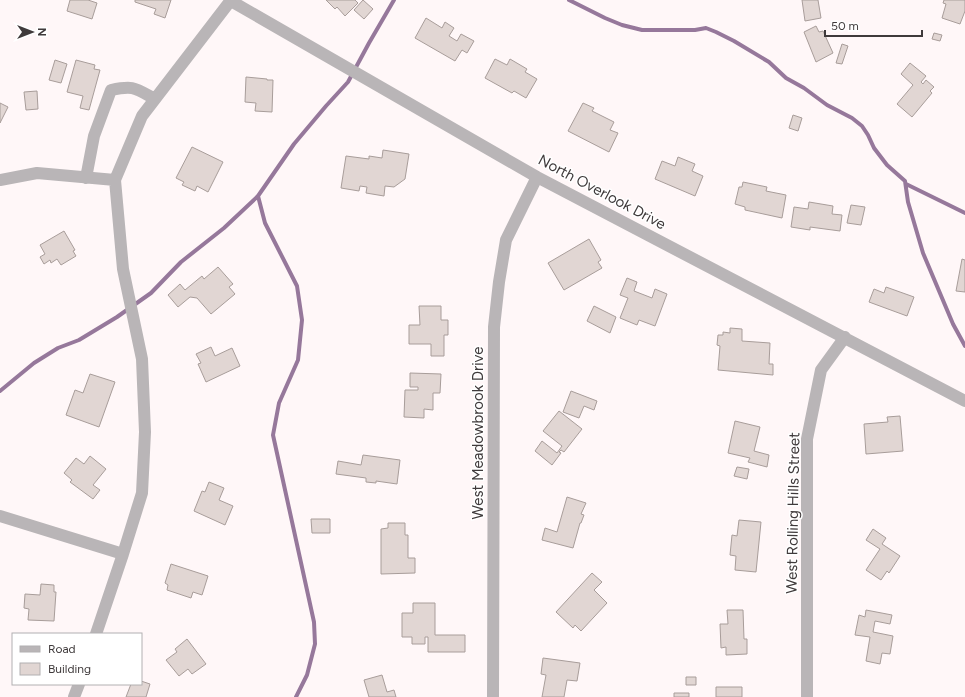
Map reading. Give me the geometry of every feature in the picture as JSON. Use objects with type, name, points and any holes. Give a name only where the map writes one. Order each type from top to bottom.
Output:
[{"type":"street","name":"North Overlook Drive","points":[[231,0],[537,177],[965,401]]},
{"type":"street","points":[[96,633],[142,493],[145,432],[142,359],[123,270],[115,180],[142,116],[231,0]]},
{"type":"street","points":[[86,178],[94,136],[111,90],[135,88],[155,99]]},
{"type":"street","points":[[0,180],[37,174],[115,180]]},
{"type":"street","name":"West Meadowbrook Drive","points":[[493,697],[494,327],[506,240],[537,177]]},
{"type":"street","name":"West Rolling Hills Street","points":[[807,697],[807,439],[821,370],[845,337]]},
{"type":"street","points":[[0,516],[123,554]]},
{"type":"street","points":[[74,697],[79,685]]},
{"type":"building","points":[[70,0],[88,0],[97,3],[92,19],[67,11]]},
{"type":"building","points":[[135,0],[171,0],[165,18],[154,14],[156,9],[135,2]]},
{"type":"building","points":[[326,0],[355,0],[358,3],[345,16],[337,7],[335,9]]},
{"type":"building","points":[[363,0],[373,9],[364,19],[354,10]]},
{"type":"building","points":[[802,0],[818,0],[821,18],[805,21]]},
{"type":"building","points":[[944,0],[965,0],[965,11],[960,24],[942,18],[946,4],[943,3]]},
{"type":"building","points":[[426,18],[442,28],[445,22],[454,28],[449,36],[457,41],[461,34],[474,41],[467,53],[462,50],[455,61],[415,38]]},
{"type":"building","points":[[816,26],[819,32],[823,31],[833,53],[816,62],[804,32]]},
{"type":"building","points":[[934,33],[942,35],[940,41],[932,39]]},
{"type":"building","points":[[842,44],[848,46],[842,64],[836,63]]},
{"type":"building","points":[[495,59],[507,65],[510,59],[527,69],[525,72],[537,79],[526,98],[514,91],[512,93],[485,78]]},
{"type":"building","points":[[55,60],[67,64],[61,83],[49,80]]},
{"type":"building","points":[[76,60],[95,65],[94,69],[100,70],[89,110],[80,108],[83,96],[67,92]]},
{"type":"building","points":[[910,63],[926,76],[921,82],[923,84],[926,80],[934,87],[930,91],[932,93],[912,117],[897,104],[913,85],[901,74]]},
{"type":"building","points":[[246,77],[273,80],[272,112],[255,111],[256,103],[245,102]]},
{"type":"building","points":[[37,91],[38,109],[26,110],[24,92]]},
{"type":"building","points":[[0,103],[8,107],[0,123]]},
{"type":"building","points":[[583,103],[594,108],[592,111],[614,122],[610,130],[618,133],[609,152],[568,131]]},
{"type":"building","points":[[793,115],[802,118],[798,131],[789,128]]},
{"type":"building","points":[[192,147],[223,162],[208,192],[197,186],[195,191],[182,185],[184,182],[176,178]]},
{"type":"building","points":[[383,150],[409,154],[405,179],[394,187],[385,186],[384,196],[366,193],[367,187],[360,186],[359,191],[341,188],[346,156],[369,159],[369,156],[382,158]]},
{"type":"building","points":[[678,157],[695,164],[692,171],[703,176],[695,196],[655,179],[662,161],[675,166]]},
{"type":"building","points":[[743,182],[767,187],[766,191],[786,195],[782,218],[745,210],[745,207],[735,204],[739,187],[742,187]]},
{"type":"building","points":[[809,202],[833,206],[832,214],[842,215],[840,231],[810,227],[810,230],[791,227],[794,207],[808,209]]},
{"type":"building","points":[[851,205],[865,207],[861,225],[847,223]]},
{"type":"building","points":[[64,231],[75,250],[73,251],[76,256],[61,265],[57,259],[51,263],[50,260],[44,264],[40,257],[45,254],[40,245]]},
{"type":"building","points":[[589,239],[601,260],[598,262],[602,268],[564,290],[548,263]]},
{"type":"building","points":[[962,259],[965,260],[965,292],[956,291]]},
{"type":"building","points":[[218,267],[233,284],[229,287],[235,294],[211,314],[197,298],[190,297],[178,307],[168,295],[180,284],[185,290],[202,276],[204,279]]},
{"type":"building","points":[[627,278],[637,282],[634,291],[652,298],[655,289],[667,294],[655,326],[639,320],[637,325],[620,318],[628,298],[620,295]]},
{"type":"building","points":[[886,287],[914,297],[907,316],[869,302],[874,289],[884,293]]},
{"type":"building","points":[[419,306],[441,306],[441,320],[448,320],[448,335],[444,335],[444,356],[431,356],[431,344],[409,344],[409,325],[420,325]]},
{"type":"building","points":[[594,306],[616,317],[610,333],[587,321]]},
{"type":"building","points":[[730,328],[742,329],[742,341],[770,343],[769,364],[773,364],[773,375],[718,370],[720,346],[717,345],[718,335],[723,335],[723,332],[730,333]]},
{"type":"building","points":[[211,347],[215,356],[232,348],[240,366],[206,382],[198,364],[201,363],[196,354]]},
{"type":"building","points":[[410,373],[441,374],[440,393],[433,393],[433,410],[424,409],[424,418],[404,417],[405,390],[418,390],[418,387],[410,387]]},
{"type":"building","points":[[90,374],[115,382],[99,427],[66,415],[75,390],[83,393]]},
{"type":"building","points":[[571,391],[597,401],[594,410],[584,406],[579,418],[563,412]]},
{"type":"building","points":[[559,411],[582,429],[564,452],[561,450],[559,452],[561,453],[552,465],[535,451],[542,441],[557,453],[562,446],[543,431]]},
{"type":"building","points":[[900,416],[903,451],[866,454],[864,424],[888,422],[887,417]]},
{"type":"building","points":[[735,421],[760,427],[754,451],[769,455],[767,467],[748,462],[750,458],[728,453]]},
{"type":"building","points":[[363,455],[400,460],[397,484],[376,481],[376,483],[366,482],[366,478],[336,474],[338,461],[361,465]]},
{"type":"building","points":[[90,456],[106,469],[93,485],[100,490],[93,499],[70,482],[72,480],[64,473],[76,458],[84,464]]},
{"type":"building","points":[[737,467],[749,469],[747,479],[734,476]]},
{"type":"building","points":[[209,482],[224,488],[219,500],[233,506],[225,525],[194,511],[202,491],[205,492]]},
{"type":"building","points":[[567,497],[586,503],[581,514],[584,515],[580,523],[573,548],[542,540],[545,528],[557,532]]},
{"type":"building","points":[[311,519],[330,519],[330,533],[312,533]]},
{"type":"building","points":[[739,520],[761,522],[756,572],[735,570],[736,556],[730,555],[732,535],[737,536]]},
{"type":"building","points":[[388,523],[405,523],[405,535],[408,535],[408,558],[415,558],[415,573],[381,574],[381,529],[388,528]]},
{"type":"building","points":[[873,529],[886,538],[882,544],[900,556],[889,573],[887,571],[881,580],[866,570],[880,549],[866,540]]},
{"type":"building","points":[[171,564],[208,576],[202,595],[193,592],[191,598],[167,590],[168,585],[165,583]]},
{"type":"building","points":[[592,573],[602,582],[594,590],[607,603],[581,631],[575,625],[573,628],[556,612]]},
{"type":"building","points":[[41,584],[54,585],[54,592],[56,592],[54,621],[28,620],[29,609],[24,608],[25,594],[40,595]]},
{"type":"building","points":[[413,603],[435,603],[435,635],[465,635],[465,652],[428,652],[428,637],[425,637],[425,644],[412,644],[412,637],[402,637],[402,613],[413,613]]},
{"type":"building","points":[[727,610],[743,610],[744,639],[747,639],[747,654],[726,655],[726,647],[721,648],[720,624],[728,624]]},
{"type":"building","points":[[866,610],[892,615],[890,624],[875,621],[873,632],[893,636],[890,654],[882,653],[880,664],[866,661],[870,637],[855,635],[859,615],[865,617]]},
{"type":"building","points":[[187,639],[206,664],[192,674],[188,669],[179,676],[166,660],[177,652],[175,649]]},
{"type":"building","points":[[543,658],[580,663],[577,681],[567,680],[564,697],[542,697],[546,675],[541,674]]},
{"type":"building","points":[[382,675],[387,692],[394,690],[396,697],[369,697],[364,680]]},
{"type":"building","points":[[686,677],[696,677],[696,685],[686,685]]},
{"type":"building","points":[[142,681],[150,684],[146,697],[126,697],[131,685],[142,685]]},
{"type":"building","points":[[716,687],[742,687],[742,697],[716,697]]},
{"type":"building","points":[[674,693],[689,693],[689,697],[674,697]]},
{"type":"waterway","points":[[0,391],[34,363],[58,348],[79,340],[117,317],[151,293],[181,262],[224,228],[258,196],[294,144],[348,82],[394,0]]},
{"type":"waterway","points":[[569,0],[622,25],[642,30],[695,30],[706,28],[716,32],[769,62],[786,78],[804,88],[827,105],[852,118],[862,126],[874,148],[887,165],[905,181],[908,202],[923,253],[953,324],[965,346]]},
{"type":"waterway","points":[[906,184],[965,213]]},
{"type":"waterway","points":[[258,196],[265,223],[297,286],[302,320],[298,360],[279,403],[273,435],[314,622],[315,644],[307,675],[296,697]]}]
